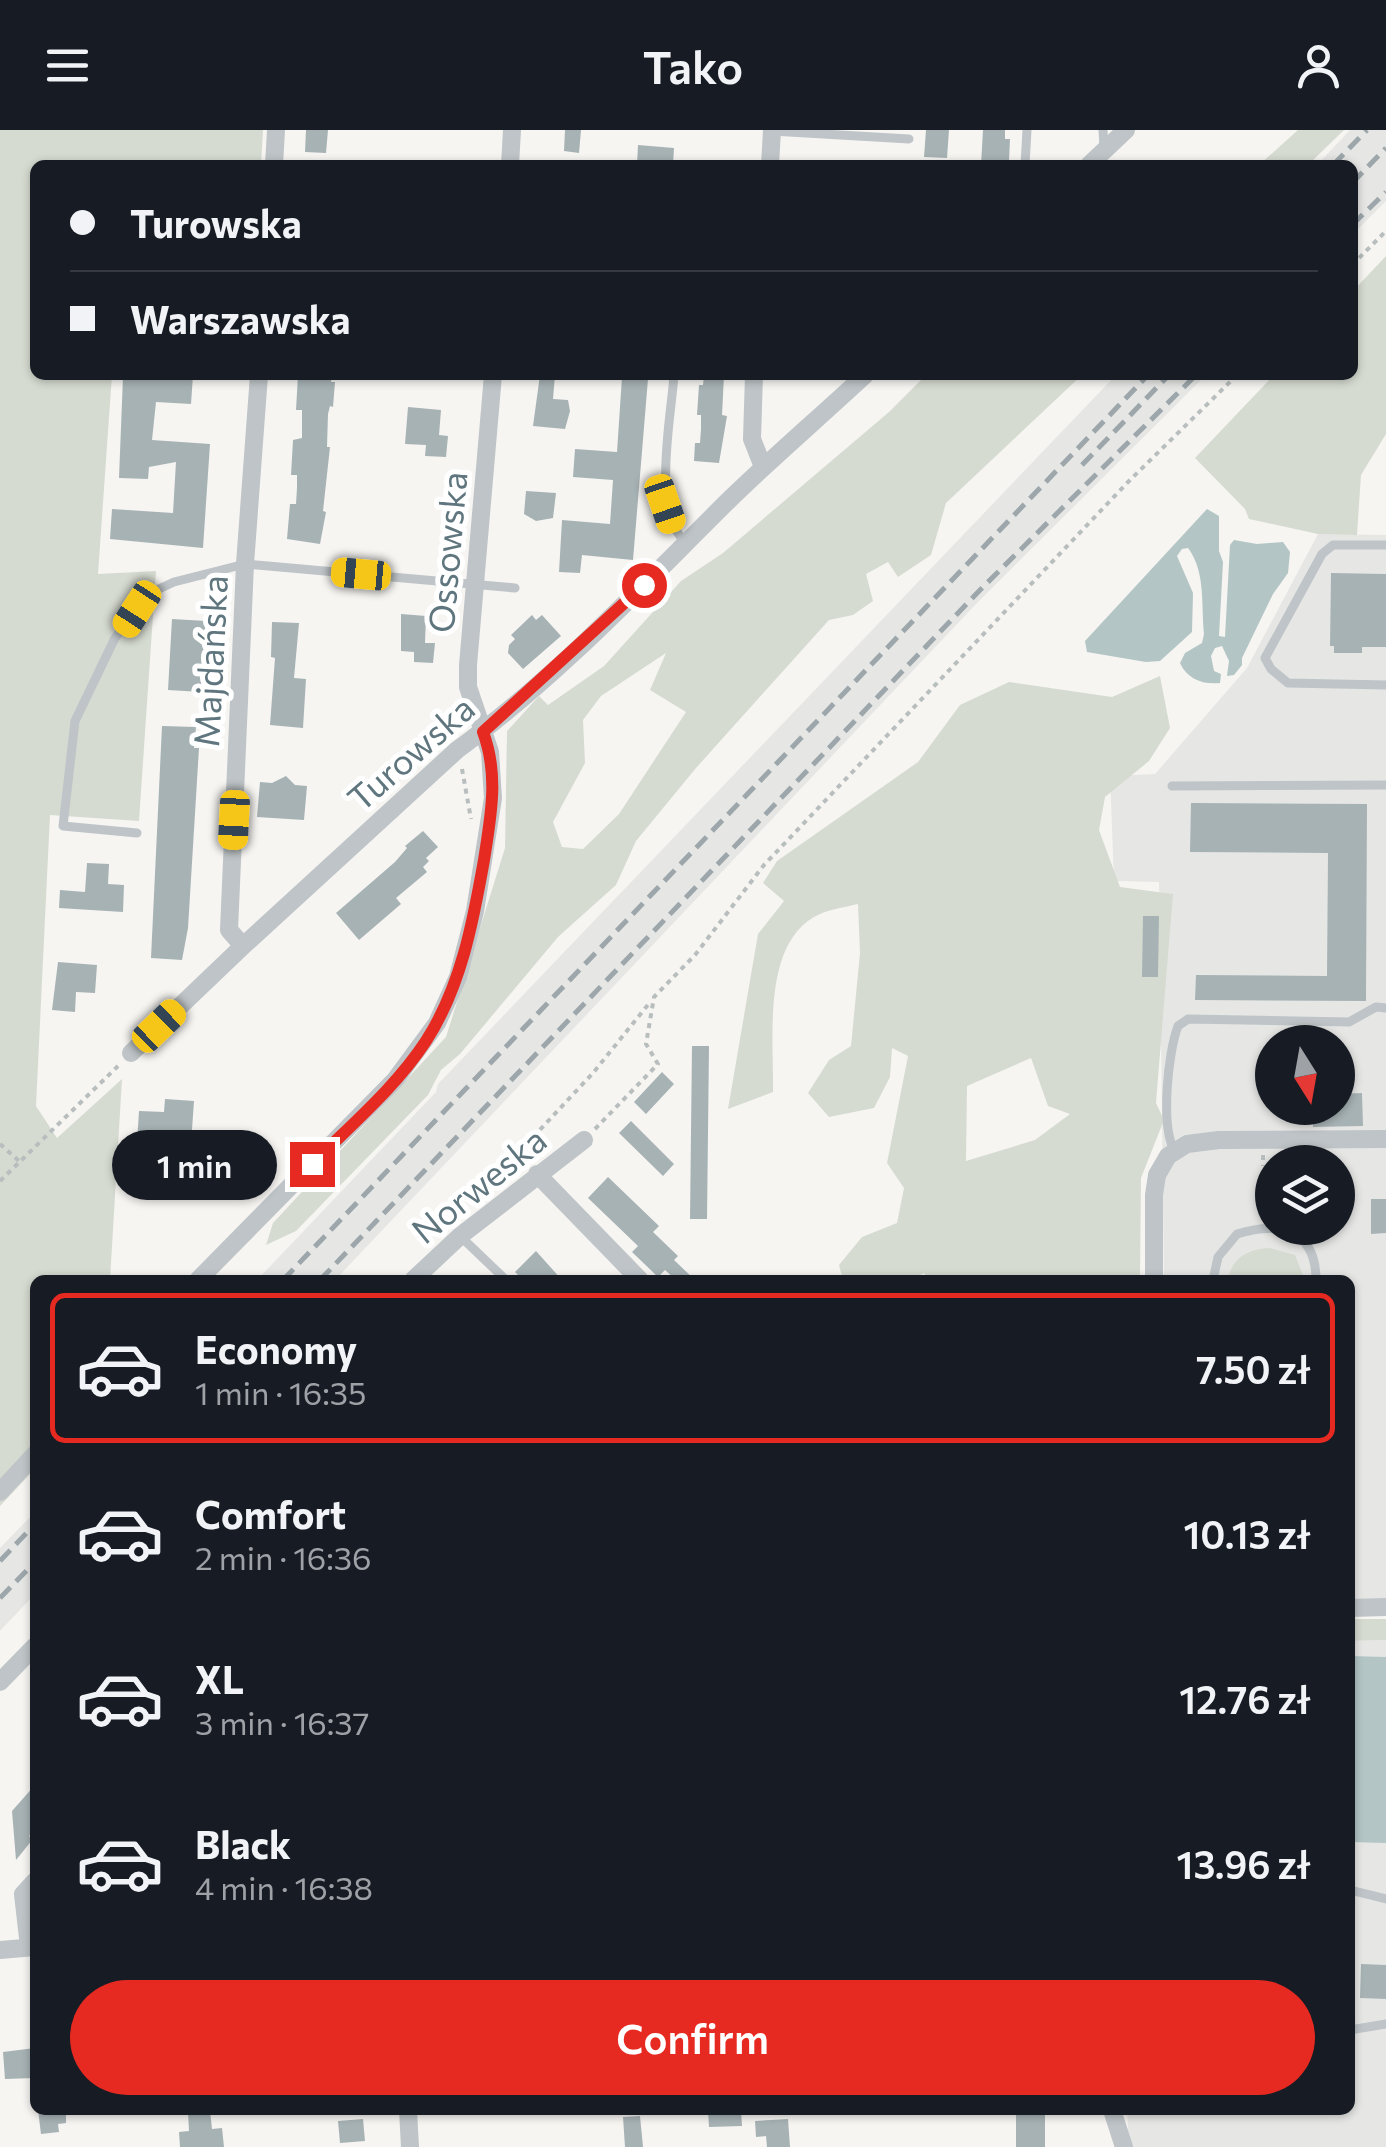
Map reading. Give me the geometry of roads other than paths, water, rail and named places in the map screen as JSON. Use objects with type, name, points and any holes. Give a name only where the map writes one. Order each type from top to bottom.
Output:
[{"type":"street","points":[[274,160],[276,130]]},
{"type":"street","points":[[510,160],[512,130]]},
{"type":"street","points":[[1094,160],[1126,130]]},
{"type":"street","points":[[770,160],[772,131]]},
{"type":"street","name":"Majdańska","points":[[243,946],[229,930],[259,380]]},
{"type":"street","name":"Ossowska","points":[[203,1275],[395,1080],[437,1023],[458,976],[475,910],[494,773],[468,687],[493,380]]},
{"type":"street","points":[[754,380],[752,439],[763,467]]},
{"type":"street","name":"Turowska","points":[[131,1054],[243,946],[622,606],[763,467],[859,380]]},
{"type":"street","points":[[1154,1275],[1157,1176],[1168,1156],[1186,1144],[1219,1140],[1386,1138]]},
{"type":"street","name":"Norweska","points":[[418,1275],[460,1236],[584,1140]]},
{"type":"street","points":[[537,1174],[635,1275]]},
{"type":"street","points":[[0,1492],[30,1459]]},
{"type":"street","points":[[1355,1608],[1386,1607]]},
{"type":"street","points":[[0,1682],[30,1651]]},
{"type":"street","points":[[30,1886],[23,1894],[30,1935]]},
{"type":"street","points":[[0,1950],[30,1947]]},
{"type":"street","points":[[408,2115],[410,2147]]},
{"type":"street","points":[[1115,2115],[1124,2147]]},
{"type":"lane","points":[[1024,160],[1027,130]]},
{"type":"lane","points":[[1104,130],[1104,151]]},
{"type":"lane","points":[[772,131],[909,139]]},
{"type":"lane","points":[[674,380],[665,504],[673,527],[686,543]]},
{"type":"lane","points":[[1386,546],[1334,545],[1322,554],[1265,658],[1270,669],[1288,683],[1386,684]]},
{"type":"lane","points":[[136,834],[63,826],[75,721],[115,638],[150,593],[174,582],[246,564],[515,588]]},
{"type":"lane","points":[[1172,786],[1386,785]]},
{"type":"lane","points":[[1175,1152],[1168,1140],[1167,1105],[1178,1026],[1188,1019],[1349,1022],[1376,1008],[1386,1008]]},
{"type":"lane","points":[[1214,1275],[1224,1246],[1238,1234],[1284,1230],[1300,1236],[1312,1249],[1315,1275]]},
{"type":"lane","points":[[460,1236],[501,1275]]},
{"type":"lane","points":[[1355,1891],[1386,1899]]},
{"type":"lane","points":[[1355,2029],[1386,2024]]},
{"type":"railway","points":[[1338,160],[1367,130]]},
{"type":"railway","points":[[1358,177],[1386,148]]},
{"type":"railway","points":[[1358,219],[1386,192]]},
{"type":"railway","points":[[288,1275],[1143,380]]},
{"type":"railway","points":[[1082,465],[1164,380]]},
{"type":"railway","points":[[325,1275],[981,589],[1191,380]]},
{"type":"railway","points":[[0,1561],[30,1529]]},
{"type":"railway","points":[[0,1598],[30,1567]]}]
